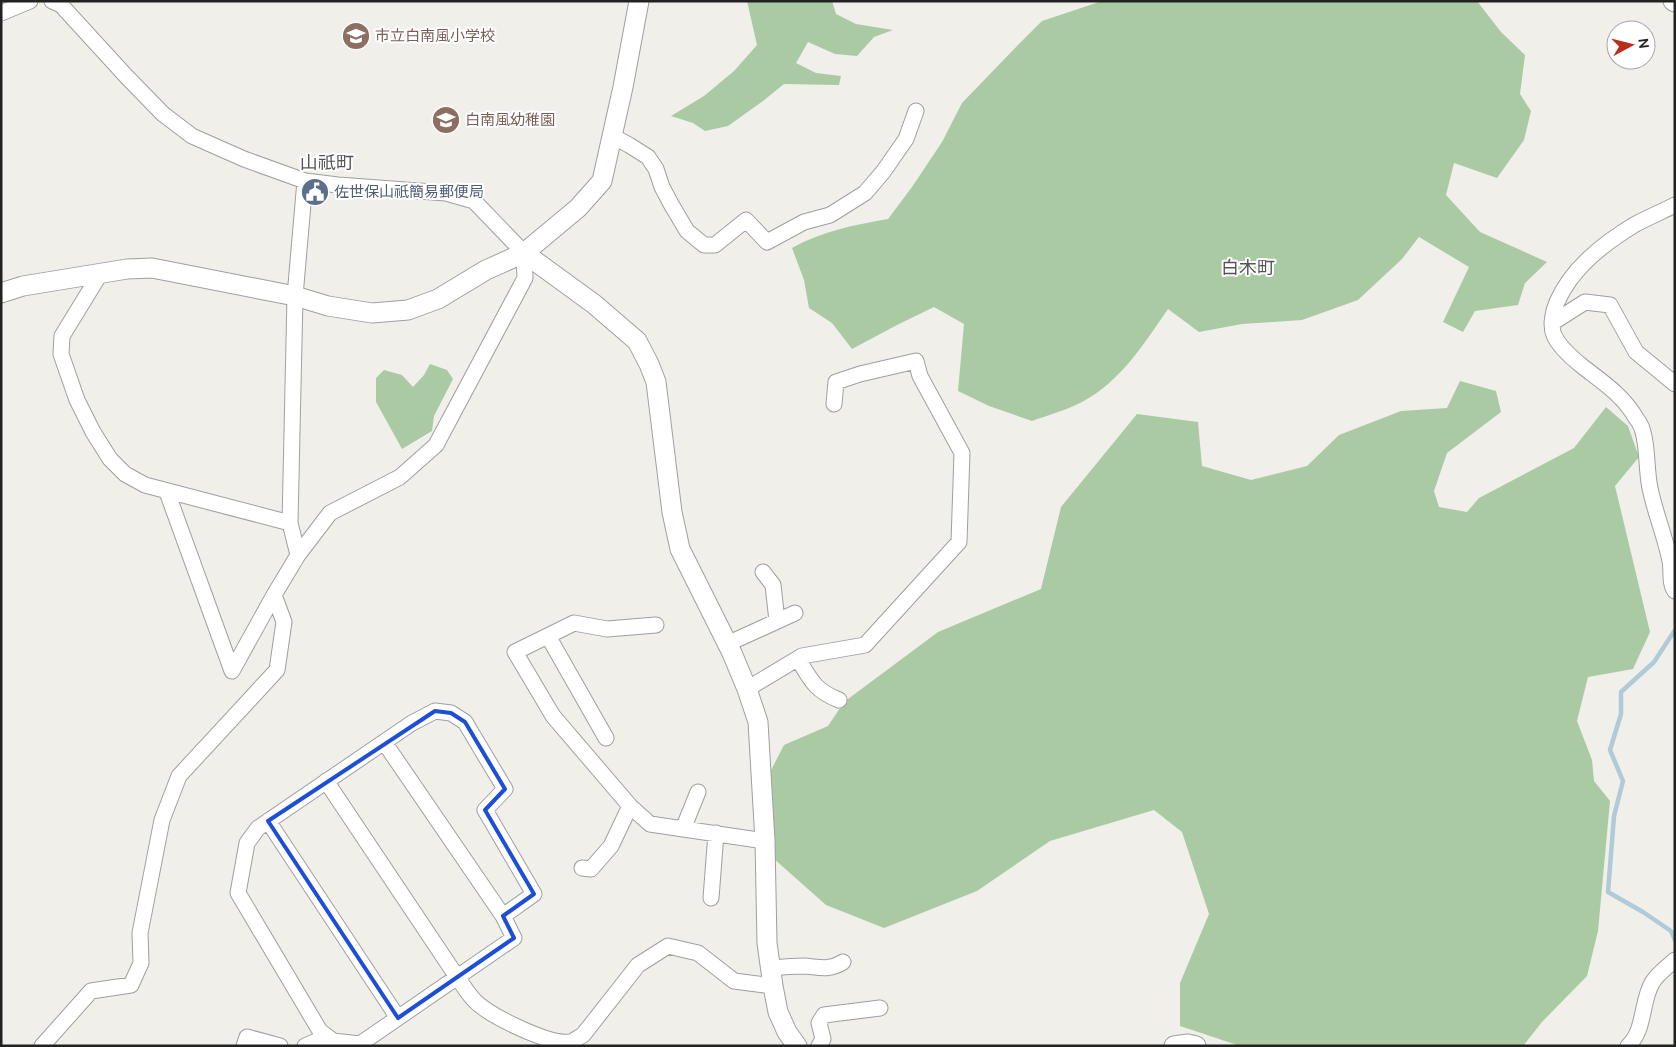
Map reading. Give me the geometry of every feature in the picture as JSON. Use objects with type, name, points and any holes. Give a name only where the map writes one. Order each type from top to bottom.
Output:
[{"type":"street","points":[[1,13],[30,1]]},
{"type":"street","points":[[52,1],[61,5],[163,114],[192,136],[244,159],[305,180],[338,185],[446,193],[474,201],[524,253],[594,304],[637,341],[656,382],[672,512],[680,549],[748,689],[758,722],[765,841],[767,943],[778,1012],[797,1046]]},
{"type":"street","points":[[1,293],[23,286],[126,269],[152,268],[295,296],[328,306],[372,313],[408,310],[438,299],[486,270],[524,253],[578,208],[602,181],[639,1]]},
{"type":"street","points":[[612,136],[630,144],[648,157],[656,169],[662,187],[687,231],[704,245],[716,245],[746,220],[766,242],[804,222],[830,215],[865,193],[883,172],[906,139],[916,111]]},
{"type":"street","points":[[298,555],[290,523],[295,296],[305,180]]},
{"type":"street","points":[[1675,205],[1636,224],[1594,254],[1562,290],[1554,308],[1552,323],[1554,335],[1567,353],[1622,397],[1643,429],[1651,493],[1655,510],[1671,549],[1672,588],[1675,591]]},
{"type":"street","points":[[167,492],[232,671],[298,555],[330,513],[400,477],[436,445],[525,278],[524,253]]},
{"type":"street","points":[[100,274],[62,336],[61,354],[77,400],[93,432],[110,459],[126,474],[145,485],[290,523]]},
{"type":"street","points":[[1552,323],[1585,302],[1610,305],[1636,352],[1675,384]]},
{"type":"street","points":[[748,689],[802,656],[865,645],[959,542],[962,453],[920,376],[916,361],[860,374],[836,382],[834,404]]},
{"type":"street","points":[[763,572],[773,586],[777,621]]},
{"type":"street","points":[[42,1046],[91,991],[131,985],[141,963],[140,933],[162,820],[179,776],[277,670],[284,622],[274,595]]},
{"type":"street","points":[[727,644],[795,613]]},
{"type":"street","points":[[656,625],[607,629],[574,623],[514,652],[553,716],[630,806],[650,824],[765,841]]},
{"type":"street","points":[[548,636],[606,738]]},
{"type":"street","points":[[798,659],[814,686],[826,695],[838,700]]},
{"type":"street","points":[[384,742],[502,916],[514,938],[360,1044],[333,1041],[320,1031],[238,893],[247,843],[258,828],[326,781],[412,723],[435,711],[451,713],[465,722],[505,789],[485,810],[534,894],[502,916]]},
{"type":"street","points":[[326,781],[475,1001],[487,1010],[522,1029],[562,1044],[571,1042],[583,1035],[638,965],[668,946],[698,953],[734,981],[772,977],[804,966],[822,969],[835,967],[843,962]]},
{"type":"street","points":[[683,828],[698,792]]},
{"type":"street","points":[[582,868],[591,869],[611,846],[630,806]]},
{"type":"street","points":[[268,821],[398,1018]]},
{"type":"street","points":[[711,898],[716,834]]},
{"type":"street","points":[[1628,1046],[1640,1025],[1644,1003],[1652,982],[1675,960]]},
{"type":"street","points":[[819,1046],[823,1039],[819,1023],[824,1015],[880,1008]]},
{"type":"street","points":[[306,1046],[326,1037]]},
{"type":"street","points":[[244,1046],[247,1038],[280,1046]]},
{"type":"street","points":[[1174,1046],[1188,1044],[1196,1046]]},
{"type":"highlighted area","points":[[435,711],[451,713],[465,722],[505,789],[485,810],[534,894],[503,916],[514,938],[398,1018],[268,821]]},
{"type":"green space","points":[[747,1],[832,1],[836,14],[856,24],[893,30],[874,37],[857,56],[835,54],[808,42],[796,63],[816,73],[841,76],[839,85],[784,84],[728,126],[705,131],[693,123],[671,116],[704,96],[734,71],[757,45]]},
{"type":"green space","points":[[1102,1],[1477,1],[1501,32],[1525,55],[1520,94],[1531,111],[1524,140],[1497,178],[1454,163],[1446,195],[1480,232],[1547,262],[1525,283],[1518,305],[1475,311],[1463,332],[1443,322],[1469,267],[1419,237],[1402,259],[1358,300],[1302,320],[1242,324],[1199,332],[1168,309],[1120,373],[1096,394],[1076,405],[1032,421],[989,406],[958,391],[964,324],[934,307],[852,349],[832,323],[809,308],[804,280],[792,248],[827,233],[888,219],[942,142],[962,103],[1017,46],[1042,21]]},
{"type":"green space","points":[[430,364],[447,370],[453,379],[434,416],[432,431],[402,449],[376,402],[376,378],[384,370],[402,375],[413,387],[424,375]]},
{"type":"green space","points":[[1460,381],[1496,391],[1501,412],[1447,453],[1434,491],[1439,507],[1467,512],[1479,498],[1574,448],[1606,407],[1628,426],[1639,457],[1615,486],[1650,632],[1633,669],[1588,677],[1577,721],[1592,760],[1594,781],[1610,801],[1598,931],[1587,976],[1542,1022],[1523,1046],[1240,1046],[1180,1026],[1180,983],[1209,914],[1182,832],[1154,810],[1050,841],[977,891],[884,928],[826,905],[773,858],[768,776],[784,745],[828,726],[844,702],[938,632],[1041,589],[1061,507],[1137,414],[1198,422],[1202,466],[1251,480],[1307,466],[1339,435],[1401,411],[1447,408]]},
{"type":"waterway","points":[[1675,630],[1654,662],[1621,692],[1621,714],[1610,750],[1623,781],[1614,816],[1608,892],[1671,931],[1675,940]]},
{"type":"place","name":"市立白南風小学校","points":[[356,36]]},
{"type":"place","name":"白南風幼稚園","points":[[446,120]]},
{"type":"place","name":"佐世保山祇簡易郵便局","points":[[315,192]]},
{"type":"district","name":"山祇町","points":[[327,163]]},
{"type":"district","name":"白木町","points":[[1248,268]]}]
